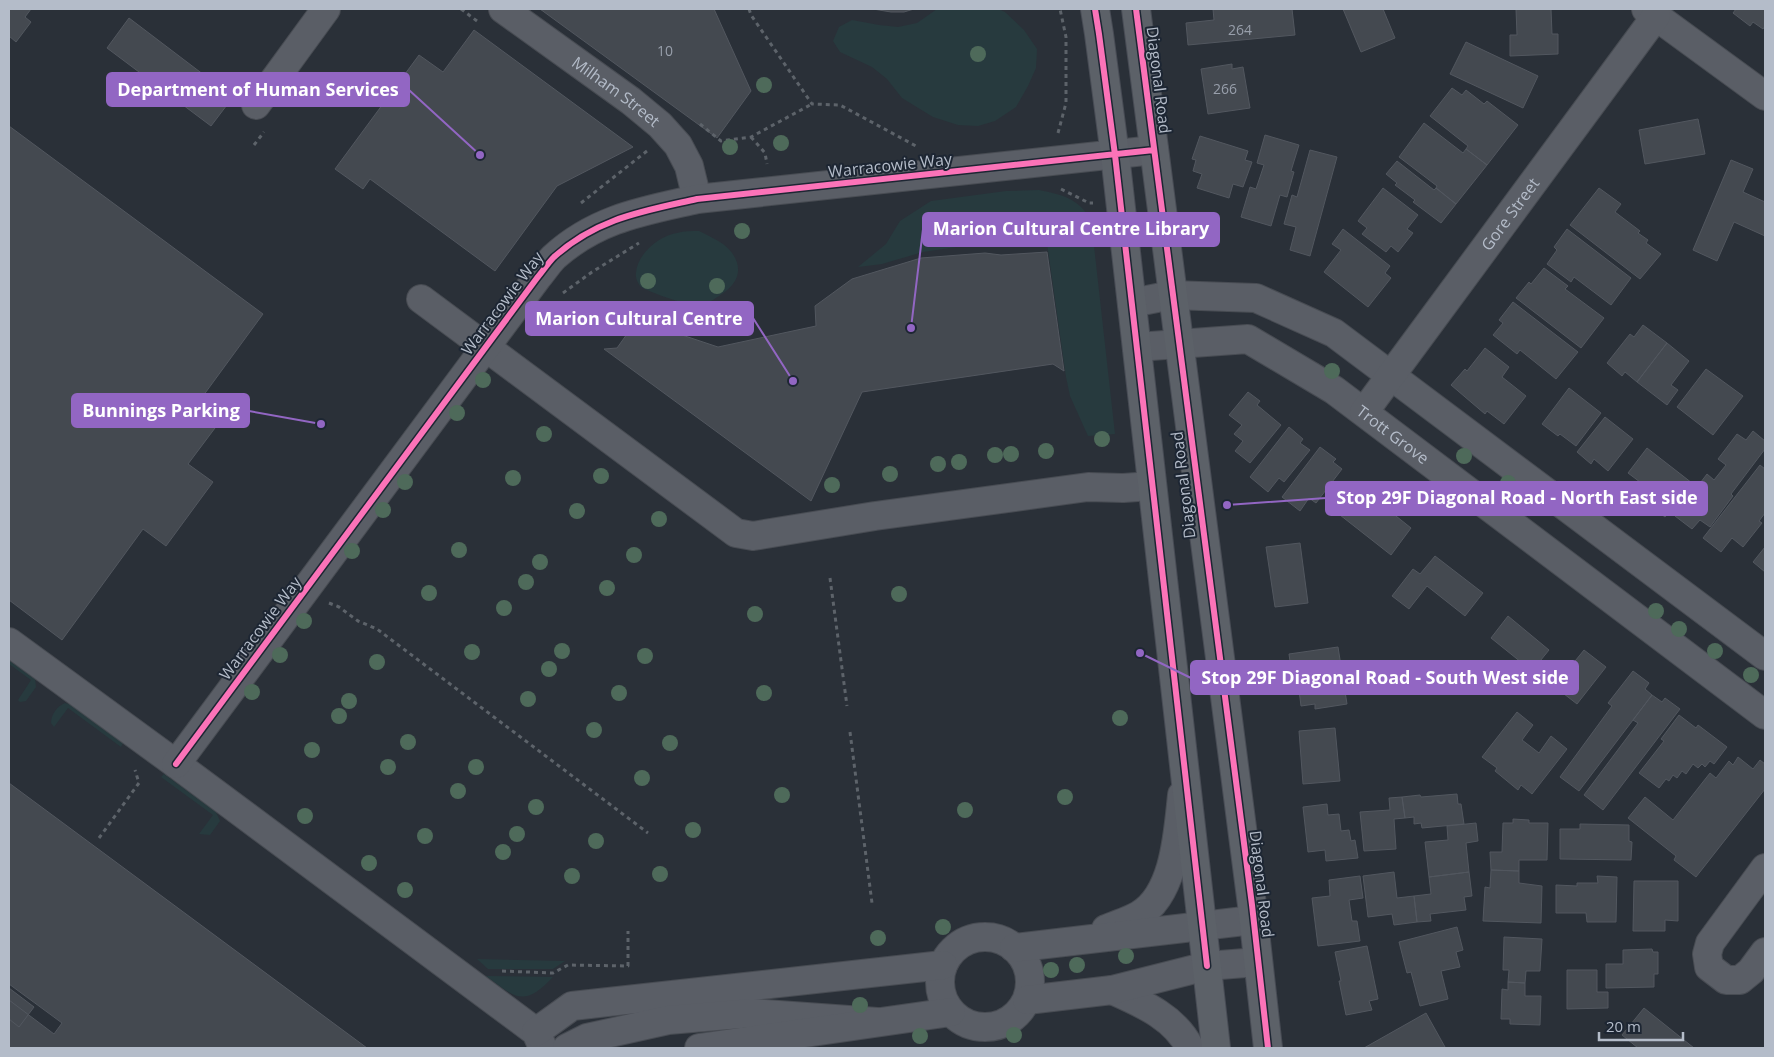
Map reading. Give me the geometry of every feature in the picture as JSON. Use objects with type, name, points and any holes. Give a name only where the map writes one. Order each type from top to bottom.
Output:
[{"type":"main road","name":"Diagonal Road","points":[[1095,9],[1115,155],[1216,1048]]},
{"type":"main road","name":"Diagonal Road","points":[[1136,9],[1172,295],[1180,343],[1198,501],[1268,1048]]},
{"type":"street","points":[[256,105],[326,9]]},
{"type":"street","name":"Milham Street","points":[[503,9],[631,101],[660,125],[678,145],[689,166],[697,199]]},
{"type":"street","points":[[1651,12],[1765,96]]},
{"type":"street","name":"Gore Street","points":[[1364,412],[1651,12]]},
{"type":"street","name":"Warracowie Way","points":[[176,764],[553,258],[569,244],[589,231],[626,215],[697,199],[1154,150]]},
{"type":"street","points":[[1132,303],[1172,295],[1256,298],[1334,333],[1765,656]]},
{"type":"street","points":[[421,299],[736,533],[753,536],[875,516],[1088,487],[1123,488],[1152,486]]},
{"type":"street","name":"Trott Grove","points":[[1137,347],[1248,339],[1334,390],[1765,715]]},
{"type":"street","points":[[9,642],[176,764],[540,1040],[572,1006],[943,965]]},
{"type":"street","points":[[1077,940],[1140,915],[1154,902],[1168,878],[1177,839],[1184,770]]},
{"type":"street","points":[[1765,868],[1710,943],[1707,954],[1709,967],[1726,980],[1740,980],[1751,971],[1765,952]]},
{"type":"street","points":[[1014,948],[1253,920]]},
{"type":"street","points":[[977,938],[1003,941],[1014,948],[1024,959],[1029,972],[1030,986],[1027,1000],[1012,1019],[1001,1025],[989,1028],[975,1026],[962,1021],[951,1012],[944,1001],[940,977],[943,965],[951,952],[963,943],[977,938]]},
{"type":"street","points":[[1027,1000],[1112,990],[1206,966],[1258,962]]},
{"type":"street","points":[[752,1013],[860,973]]},
{"type":"street","points":[[1112,990],[1140,1002],[1167,1018],[1190,1048]]},
{"type":"street","points":[[699,1048],[951,1012]]},
{"type":"street","points":[[567,1048],[587,1038],[668,1020],[752,1013],[876,1022]]},
{"type":"path","points":[[749,9],[750,15],[812,104]]},
{"type":"path","points":[[1057,136],[1066,103],[1066,37],[1060,9]]},
{"type":"path","points":[[695,120],[721,141],[752,137],[812,104],[840,105],[922,150]]},
{"type":"path","points":[[254,145],[265,130]]},
{"type":"path","points":[[752,137],[765,153],[769,172]]},
{"type":"path","points":[[1058,187],[1088,203]]},
{"type":"path","points":[[562,294],[592,272],[642,242]]},
{"type":"path","points":[[830,578],[847,706]]},
{"type":"path","points":[[326,602],[339,607],[358,620],[377,629],[648,833]]},
{"type":"path","points":[[850,732],[872,903]]},
{"type":"path","points":[[99,838],[140,783],[133,763]]},
{"type":"path","points":[[496,971],[553,973],[568,965],[628,966],[628,931]]},
{"type":"green space","points":[[937,9],[998,9],[1005,12],[1024,30],[1037,49],[1036,68],[1016,107],[995,121],[978,126],[958,125],[933,117],[902,98],[887,79],[872,67],[840,52],[833,41],[839,27],[852,20],[898,27],[917,23]]},
{"type":"green space","points":[[1039,190],[1069,198],[1080,206],[1091,219],[1115,434],[1088,436],[1070,396],[1047,243],[1010,246],[977,244],[923,252],[882,264],[858,267],[886,244],[900,221],[931,201],[1006,191]]},
{"type":"green space","points":[[699,231],[723,244],[734,255],[737,261],[738,274],[732,286],[717,298],[699,306],[670,299],[641,287],[636,276],[637,266],[650,247],[670,235]]},
{"type":"green space","points":[[9,660],[35,679],[36,687],[26,701],[20,702],[18,700],[31,680],[9,664]]},
{"type":"green space","points":[[65,703],[72,705],[123,743],[121,747],[68,708],[54,727],[51,723],[53,714],[59,706]]},
{"type":"green space","points":[[164,774],[216,812],[220,821],[210,835],[199,834],[213,815],[161,777]]},
{"type":"green space","points":[[477,959],[565,961],[553,969],[488,969]]},
{"type":"green space","points":[[486,976],[553,977],[535,993],[520,996],[505,990]]},
{"type":"building","points":[[9,9],[31,9],[25,17],[31,22],[16,42],[9,36]]},
{"type":"building","points":[[540,9],[714,9],[751,91],[717,138]]},
{"type":"building","points":[[873,9],[914,9],[904,12],[891,12]]},
{"type":"building","points":[[1213,9],[1292,9],[1295,35],[1188,45],[1186,23],[1214,20]]},
{"type":"building","points":[[1343,9],[1383,9],[1395,38],[1361,52]]},
{"type":"building","points":[[1516,9],[1551,9],[1552,34],[1558,34],[1558,54],[1510,56],[1510,35],[1517,35]]},
{"type":"building","points":[[1736,9],[1765,9],[1765,26],[1763,29],[1753,22],[1750,26],[1733,13]]},
{"type":"building","points":[[129,18],[233,97],[211,126],[107,48]]},
{"type":"building","points":[[474,30],[633,147],[557,186],[495,271],[370,179],[363,189],[335,169],[419,55],[443,72]]},
{"type":"building","points":[[1466,42],[1538,76],[1523,108],[1450,74]]},
{"type":"building","points":[[1232,64],[1232,69],[1243,67],[1250,108],[1208,114],[1201,69]]},
{"type":"building","points":[[1452,88],[1462,95],[1466,90],[1484,104],[1487,101],[1518,125],[1487,165],[1466,149],[1468,146],[1430,116]]},
{"type":"building","points":[[1698,119],[1705,154],[1645,164],[1639,130]]},
{"type":"building","points":[[1424,123],[1463,153],[1466,149],[1487,165],[1456,204],[1436,188],[1437,186],[1399,157]]},
{"type":"building","points":[[9,126],[263,314],[192,411],[215,428],[188,464],[213,482],[166,546],[143,529],[62,640],[9,600]]},
{"type":"building","points":[[1265,135],[1299,145],[1291,171],[1294,172],[1287,197],[1280,195],[1271,226],[1241,217],[1250,187],[1256,189],[1264,165],[1257,163]]},
{"type":"building","points":[[1200,136],[1248,151],[1245,160],[1252,162],[1243,187],[1233,184],[1229,198],[1197,188],[1202,174],[1193,171],[1196,160],[1192,159]]},
{"type":"building","points":[[1310,150],[1337,157],[1310,256],[1290,250],[1296,227],[1284,224],[1292,195],[1297,197]]},
{"type":"building","points":[[1731,160],[1753,169],[1743,192],[1765,202],[1765,236],[1734,222],[1717,261],[1693,250]]},
{"type":"building","points":[[1397,161],[1434,190],[1436,188],[1456,204],[1441,223],[1413,202],[1415,200],[1395,185],[1397,183],[1386,174]]},
{"type":"building","points":[[1383,188],[1418,215],[1407,229],[1413,233],[1398,252],[1391,246],[1386,252],[1362,234],[1367,228],[1358,221]]},
{"type":"building","points":[[1599,188],[1621,204],[1615,212],[1640,231],[1638,233],[1648,240],[1646,243],[1661,254],[1640,279],[1570,225]]},
{"type":"building","points":[[1343,229],[1390,266],[1385,273],[1391,278],[1368,307],[1324,272],[1341,250],[1332,244]]},
{"type":"building","points":[[1567,229],[1631,278],[1611,305],[1574,277],[1571,282],[1547,264],[1557,250],[1554,247]]},
{"type":"building","points":[[1047,252],[1064,371],[1053,364],[862,392],[811,501],[604,349],[617,348],[637,320],[718,347],[816,326],[815,306],[852,279],[921,258],[985,253],[1001,255]]},
{"type":"building","points":[[1544,268],[1568,286],[1565,289],[1604,318],[1581,348],[1516,298]]},
{"type":"building","points":[[1513,302],[1578,352],[1556,379],[1520,350],[1517,354],[1493,335],[1503,323],[1499,320]]},
{"type":"building","points":[[1643,325],[1667,343],[1637,382],[1625,372],[1622,376],[1607,363],[1630,334],[1634,337]]},
{"type":"building","points":[[1667,343],[1689,361],[1671,385],[1678,390],[1667,405],[1637,382]]},
{"type":"building","points":[[1485,348],[1509,367],[1502,377],[1526,396],[1504,424],[1487,411],[1485,414],[1451,385],[1465,369],[1467,371]]},
{"type":"building","points":[[1706,369],[1743,396],[1713,435],[1677,407]]},
{"type":"building","points":[[1569,388],[1601,413],[1576,446],[1542,424]]},
{"type":"building","points":[[1248,392],[1260,401],[1257,405],[1281,425],[1250,463],[1235,451],[1243,441],[1234,434],[1242,425],[1229,415]]},
{"type":"building","points":[[1605,417],[1633,439],[1608,471],[1594,459],[1591,464],[1577,452]]},
{"type":"building","points":[[1289,427],[1303,439],[1300,443],[1310,450],[1284,482],[1279,478],[1268,492],[1250,477]]},
{"type":"building","points":[[1753,431],[1765,441],[1765,449],[1731,494],[1733,496],[1710,527],[1700,520],[1692,529],[1675,516],[1707,474],[1714,480],[1726,465],[1718,459],[1737,434],[1746,440]]},
{"type":"building","points":[[1320,447],[1336,459],[1333,462],[1342,469],[1316,503],[1309,498],[1300,511],[1282,497]]},
{"type":"building","points":[[1647,448],[1692,483],[1665,517],[1644,501],[1652,491],[1628,473]]},
{"type":"building","points":[[1760,465],[1765,469],[1765,513],[1759,521],[1762,523],[1743,547],[1732,538],[1721,552],[1703,538]]},
{"type":"building","points":[[1361,488],[1411,528],[1391,555],[1340,515]]},
{"type":"building","points":[[1300,543],[1308,603],[1275,607],[1266,547]]},
{"type":"building","points":[[1765,547],[1765,572],[1753,562]]},
{"type":"building","points":[[1435,556],[1483,593],[1465,616],[1427,586],[1409,609],[1392,596],[1413,569],[1420,574]]},
{"type":"building","points":[[1508,616],[1549,650],[1532,671],[1491,638]]},
{"type":"building","points":[[1338,647],[1347,704],[1315,709],[1315,704],[1301,706],[1299,690],[1294,691],[1289,654]]},
{"type":"building","points":[[1584,650],[1606,667],[1577,704],[1546,680],[1558,664],[1567,671]]},
{"type":"building","points":[[1633,671],[1649,683],[1645,689],[1652,695],[1579,791],[1560,777],[1612,706],[1608,703]]},
{"type":"building","points":[[1652,695],[1662,702],[1665,698],[1680,709],[1603,810],[1584,795],[1638,723],[1633,720]]},
{"type":"building","points":[[1517,712],[1533,725],[1522,740],[1539,753],[1551,736],[1567,749],[1532,794],[1521,785],[1518,790],[1495,771],[1497,768],[1482,757]]},
{"type":"building","points":[[1679,715],[1696,728],[1698,725],[1727,747],[1714,764],[1710,761],[1705,767],[1702,764],[1698,768],[1693,764],[1686,774],[1682,771],[1677,778],[1673,775],[1669,781],[1666,779],[1659,788],[1639,773],[1664,741],[1661,739]]},
{"type":"building","points":[[1335,728],[1340,781],[1303,784],[1299,731]]},
{"type":"building","points":[[1738,757],[1753,769],[1760,760],[1765,764],[1765,789],[1696,877],[1674,860],[1676,856],[1628,818],[1645,797],[1673,820],[1710,773],[1716,778],[1729,761],[1733,765]]},
{"type":"building","points":[[9,783],[367,1048],[9,1048],[9,1000],[54,1034],[62,1023],[9,984]]},
{"type":"building","points":[[1457,794],[1458,804],[1461,804],[1464,824],[1422,828],[1421,823],[1414,824],[1414,817],[1405,818],[1402,797]]},
{"type":"building","points":[[1402,797],[1405,818],[1394,819],[1396,849],[1364,851],[1360,812],[1390,810],[1389,798]]},
{"type":"building","points":[[1327,804],[1328,815],[1339,814],[1341,831],[1349,830],[1351,841],[1355,840],[1358,858],[1326,861],[1325,850],[1308,852],[1303,807]]},
{"type":"building","points":[[1513,819],[1529,820],[1529,823],[1548,823],[1547,860],[1519,860],[1519,871],[1491,870],[1490,852],[1502,852],[1503,823],[1513,823]]},
{"type":"building","points":[[1476,823],[1478,841],[1466,843],[1469,872],[1429,877],[1425,842],[1448,840],[1447,826]]},
{"type":"building","points":[[1580,824],[1629,825],[1629,841],[1632,842],[1631,860],[1560,859],[1560,829],[1580,829]]},
{"type":"building","points":[[1491,870],[1519,871],[1519,883],[1542,886],[1541,923],[1483,921],[1485,887],[1490,888]]},
{"type":"building","points":[[1394,872],[1397,898],[1414,896],[1417,922],[1394,925],[1392,914],[1368,917],[1363,876]]},
{"type":"building","points":[[1469,872],[1472,896],[1464,897],[1466,910],[1430,914],[1431,921],[1417,922],[1414,896],[1431,894],[1429,877]]},
{"type":"building","points":[[1360,876],[1363,898],[1349,900],[1352,921],[1357,921],[1360,941],[1318,946],[1312,898],[1330,896],[1329,880]]},
{"type":"building","points":[[1597,876],[1617,877],[1616,922],[1587,922],[1586,913],[1556,913],[1556,885],[1577,886],[1577,883],[1598,883]]},
{"type":"building","points":[[1634,881],[1678,881],[1678,921],[1665,920],[1665,931],[1633,931]]},
{"type":"building","points":[[1457,927],[1463,950],[1456,952],[1460,967],[1441,971],[1448,999],[1420,1006],[1411,972],[1407,973],[1399,942]]},
{"type":"building","points":[[1504,937],[1542,939],[1540,971],[1526,971],[1525,983],[1508,982],[1509,970],[1503,970]]},
{"type":"building","points":[[1367,946],[1378,999],[1369,1001],[1372,1010],[1346,1015],[1335,952]]},
{"type":"building","points":[[1652,949],[1653,952],[1658,952],[1658,974],[1654,974],[1654,987],[1606,988],[1606,964],[1623,964],[1623,950]]},
{"type":"building","points":[[1567,970],[1597,970],[1597,992],[1608,992],[1608,1008],[1567,1009]]},
{"type":"building","points":[[1508,982],[1525,983],[1525,996],[1541,996],[1540,1025],[1510,1024],[1510,1019],[1501,1019],[1502,989],[1508,990]]},
{"type":"building","points":[[9,988],[34,1007],[19,1027],[9,1019]]},
{"type":"building","points":[[1644,1008],[1694,1048],[1638,1048],[1622,1035]]},
{"type":"building","points":[[1426,1013],[1445,1047],[1364,1048]]},
{"type":"cycle path","points":[[1095,9],[1115,155],[1207,966]]},
{"type":"cycle path","points":[[1136,9],[1252,905],[1268,1048]]},
{"type":"cycle path","points":[[176,764],[537,278],[554,257],[587,233],[640,212],[697,199],[1154,150]]},
{"type":"place","name":"Department of Human Services","points":[[480,155]]},
{"type":"place","name":"Marion Cultural Centre Library","points":[[911,328]]},
{"type":"place","name":"Marion Cultural Centre","points":[[793,381]]},
{"type":"place","name":"Bunnings Parking","points":[[321,424]]},
{"type":"place","name":"Stop 29F Diagonal Road - North East side","points":[[1227,505]]},
{"type":"place","name":"Stop 29F Diagonal Road - South West side","points":[[1140,653]]}]
